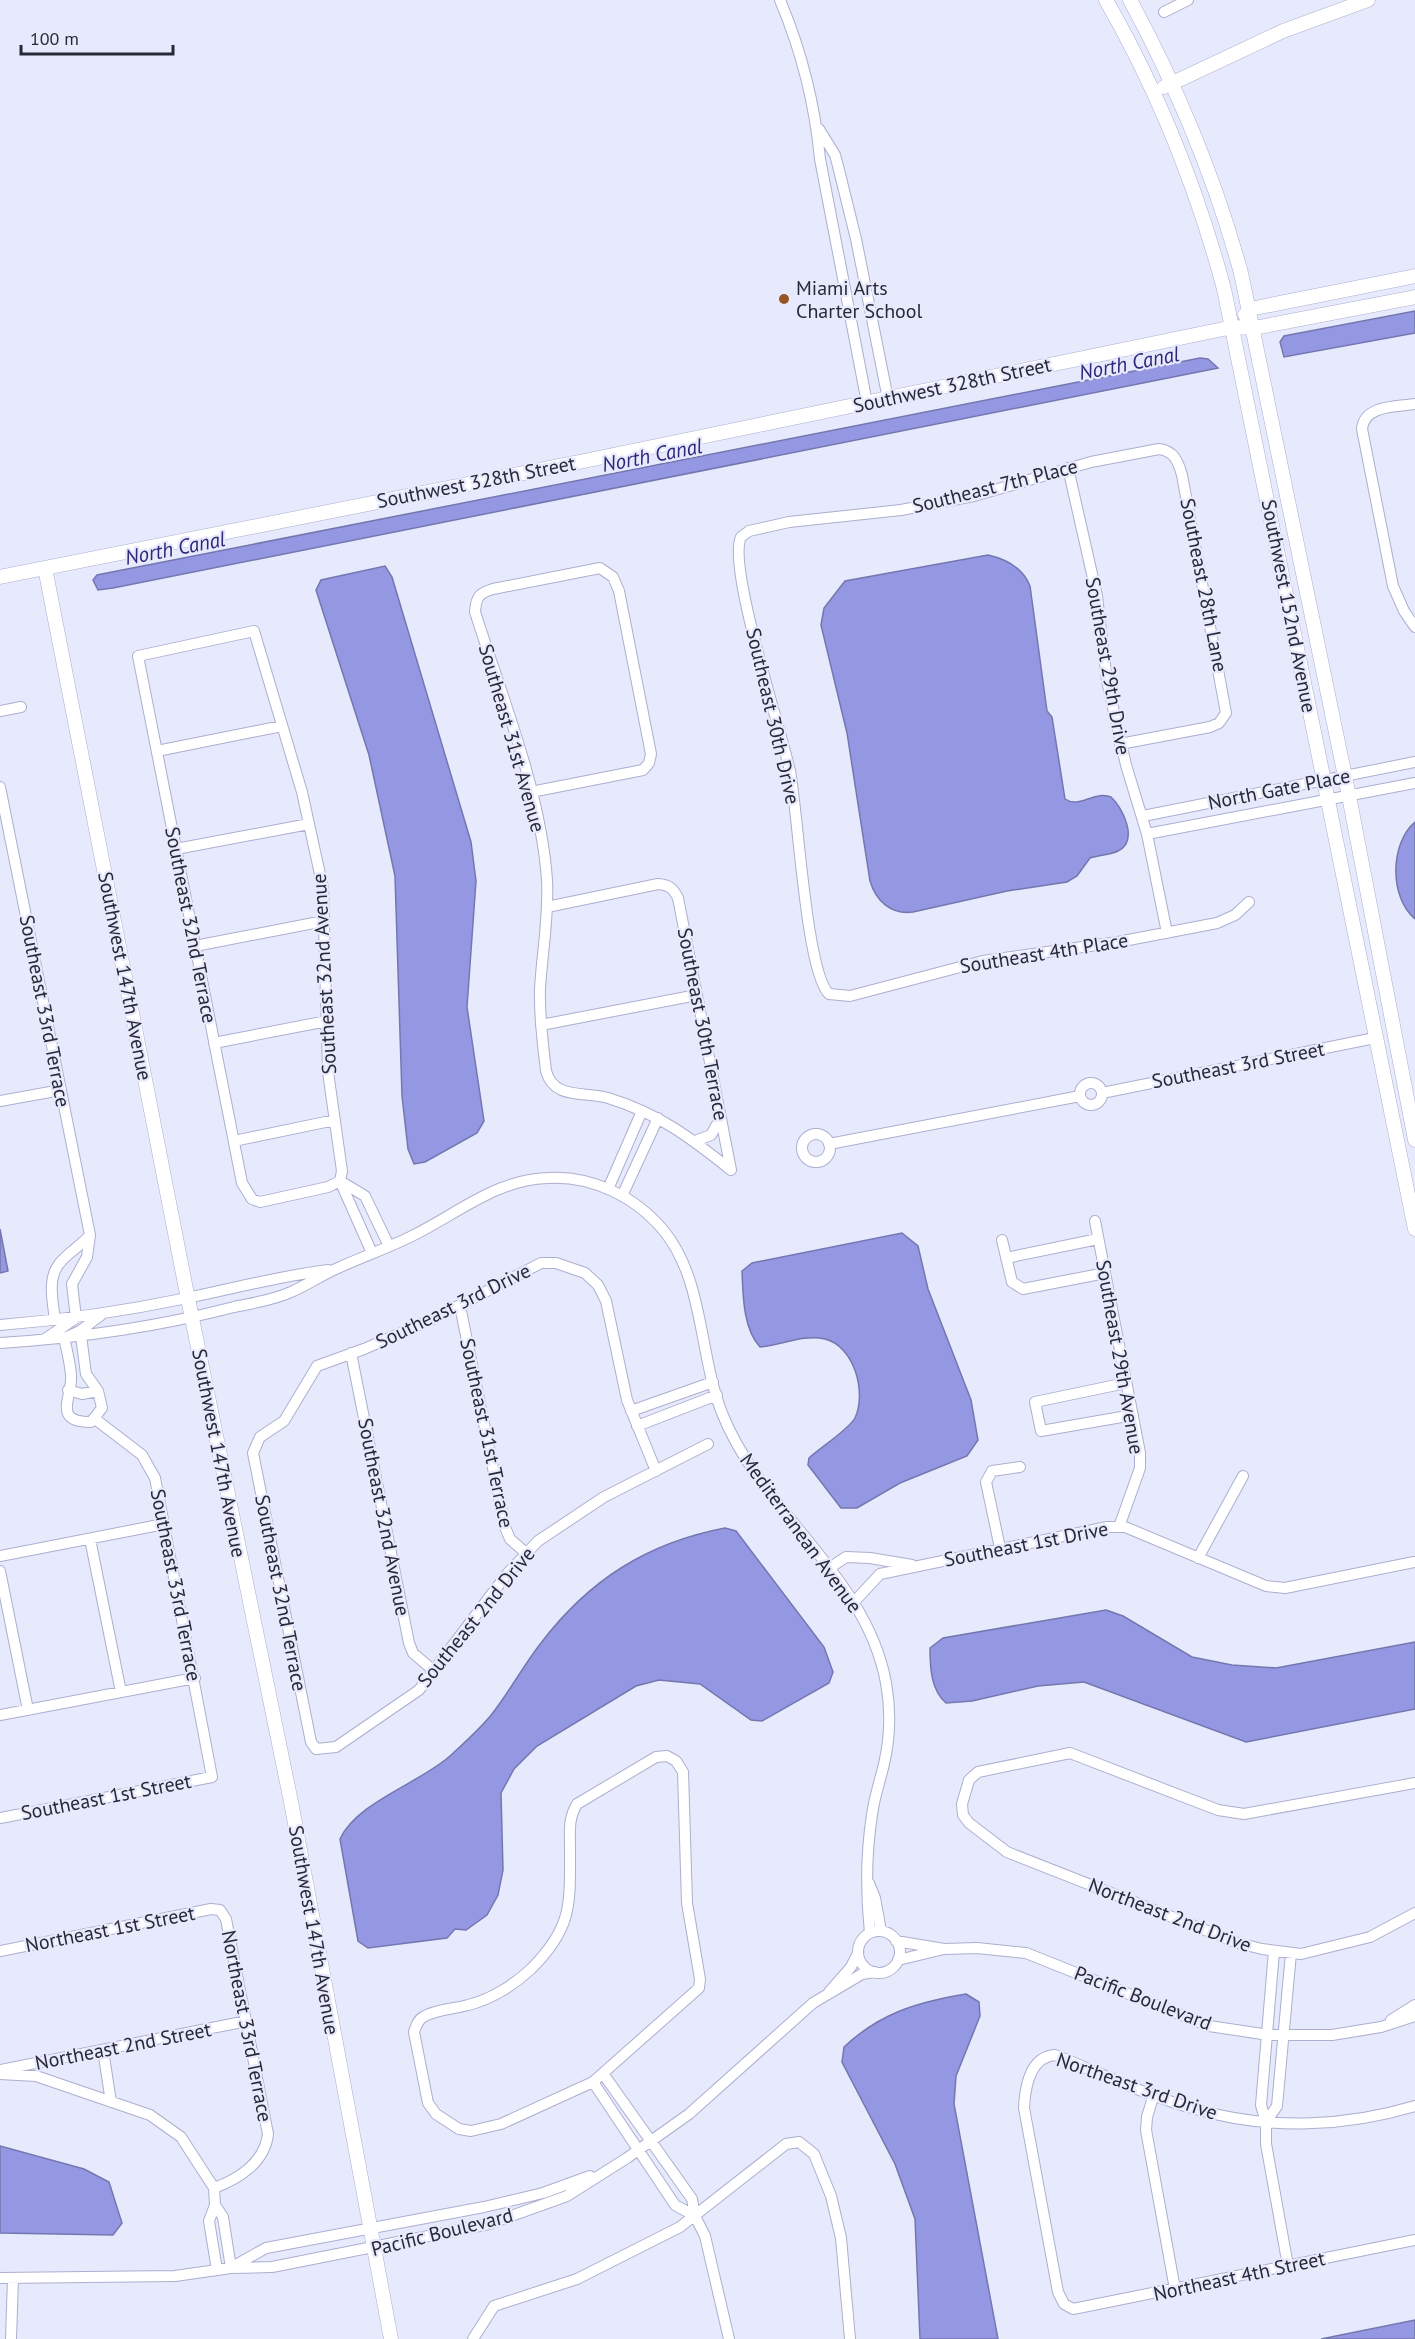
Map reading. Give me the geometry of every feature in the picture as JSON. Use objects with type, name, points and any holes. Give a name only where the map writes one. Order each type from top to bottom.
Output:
[{"type":"street","points":[[780,0],[796,43],[817,126],[820,159],[867,403]]},
{"type":"street","name":"Southwest 152nd Avenue","points":[[1106,0],[1154,92],[1203,216],[1233,327],[1305,679],[1326,800],[1415,1229]]},
{"type":"street","name":"Southwest 152nd Avenue","points":[[1130,0],[1172,82],[1217,193],[1250,309],[1349,796],[1415,1140]]},
{"type":"street","points":[[1164,12],[1188,0]]},
{"type":"street","points":[[1154,92],[1283,32],[1368,0]]},
{"type":"street","points":[[817,126],[835,155],[838,166],[888,399]]},
{"type":"street","points":[[1233,327],[1250,309],[1415,276]]},
{"type":"street","name":"Southwest 328th Street","points":[[0,577],[888,399],[1233,327],[1254,328],[1415,297]]},
{"type":"street","points":[[1415,404],[1375,411],[1365,419],[1362,431],[1390,577],[1400,604],[1415,627]]},
{"type":"street","name":"Southeast 7th Place","points":[[741,537],[749,531],[789,522],[901,510],[974,496],[1068,468],[1159,449],[1169,451],[1176,459]]},
{"type":"street","name":"Southeast 28th Lane","points":[[1120,744],[1210,727],[1219,723],[1226,713],[1227,703],[1182,475],[1176,459]]},
{"type":"street","name":"Southeast 29th Drive","points":[[1068,468],[1097,596],[1107,681],[1120,744],[1143,816],[1167,933]]},
{"type":"street","name":"Southeast 30th Drive","points":[[741,537],[737,556],[747,607],[790,774],[812,939],[824,987],[829,994],[836,997]]},
{"type":"street","name":"Southwest 147th Avenue","points":[[45,568],[188,1298],[291,1802],[391,2339]]},
{"type":"street","name":"Southeast 31st Avenue","points":[[531,792],[644,770],[649,763],[651,754],[619,591],[608,571],[600,568],[482,592],[476,599],[475,612],[531,792],[542,839],[547,907],[540,990],[546,1071],[550,1083],[556,1089],[596,1095],[642,1111]]},
{"type":"street","name":"Southeast 32nd Terrace","points":[[254,631],[138,656],[246,1193],[260,1202],[328,1187],[340,1181]]},
{"type":"street","name":"Southeast 32nd Avenue","points":[[254,631],[309,824],[323,888],[328,1072],[342,1171],[340,1181],[372,1253]]},
{"type":"street","points":[[0,711],[21,707]]},
{"type":"street","points":[[157,751],[282,726]]},
{"type":"street","name":"North Gate Place","points":[[1143,816],[1415,762]]},
{"type":"street","name":"North Gate Place","points":[[1147,834],[1415,783]]},
{"type":"street","name":"Southeast 33rd Terrace","points":[[0,787],[90,1235],[87,1257],[72,1284],[76,1317]]},
{"type":"street","points":[[1241,797],[1245,816]]},
{"type":"street","points":[[176,849],[309,824]]},
{"type":"street","name":"Southeast 30th Terrace","points":[[547,907],[664,885],[670,886],[678,898],[731,1170],[695,1141]]},
{"type":"street","name":"Southeast 4th Place","points":[[836,997],[856,995],[951,968],[1005,956],[1167,933],[1217,923],[1235,915],[1249,902]]},
{"type":"street","points":[[195,946],[324,921]]},
{"type":"street","points":[[542,1024],[697,995]]},
{"type":"street","points":[[214,1043],[327,1021]]},
{"type":"street","name":"Southeast 3rd Street","points":[[830,1144],[1080,1096],[1084,1086],[1092,1083],[1098,1086],[1102,1093],[1375,1038]]},
{"type":"street","points":[[0,1101],[61,1090]]},
{"type":"street","points":[[608,1189],[642,1111],[682,1131],[695,1141],[711,1135],[720,1122],[720,1115]]},
{"type":"street","points":[[622,1196],[658,1118]]},
{"type":"street","points":[[234,1141],[335,1120]]},
{"type":"street","name":"Mediterranean Avenue","points":[[0,1343],[81,1336],[192,1318],[288,1294],[337,1268],[413,1236],[493,1190],[518,1182],[547,1178],[575,1179],[608,1189],[635,1204],[662,1228],[678,1250],[694,1298],[717,1395],[738,1444],[758,1477],[854,1602],[871,1632],[881,1661],[889,1708],[885,1760],[872,1813],[869,1883],[875,1898],[876,1932]]},
{"type":"street","points":[[340,1181],[366,1196],[388,1246]]},
{"type":"street","name":"Southeast 29th Avenue","points":[[1095,1221],[1140,1453],[1140,1468],[1119,1527]]},
{"type":"street","points":[[55,1320],[52,1285],[58,1265],[90,1235]]},
{"type":"street","points":[[1006,1258],[1098,1239]]},
{"type":"street","points":[[1002,1240],[1012,1281],[1023,1289],[1105,1273]]},
{"type":"street","name":"Southeast 3rd Drive","points":[[256,1444],[260,1437],[284,1421],[317,1366],[460,1306],[541,1263],[570,1266],[585,1273],[598,1285],[606,1301],[620,1374],[656,1471]]},
{"type":"street","name":"Mediterranean Avenue","points":[[0,1325],[101,1314],[188,1298],[282,1275],[337,1268]]},
{"type":"street","name":"Southeast 31st Terrace","points":[[460,1306],[505,1527],[510,1539],[526,1553]]},
{"type":"street","points":[[64,1338],[80,1331],[101,1314]]},
{"type":"street","points":[[44,1340],[76,1317]]},
{"type":"street","points":[[81,1336],[86,1374],[98,1391],[102,1408],[95,1419]]},
{"type":"street","name":"Southeast 33rd Terrace","points":[[64,1338],[72,1378],[65,1404],[68,1414],[82,1422],[92,1422],[95,1419],[142,1455],[150,1465],[195,1678],[212,1777]]},
{"type":"street","name":"Southeast 32nd Avenue","points":[[351,1353],[409,1643],[413,1653],[434,1671]]},
{"type":"street","points":[[632,1411],[713,1382]]},
{"type":"street","points":[[1126,1383],[1035,1402],[1041,1431],[1133,1415]]},
{"type":"street","points":[[68,1390],[82,1394],[98,1391]]},
{"type":"street","points":[[638,1426],[717,1395]]},
{"type":"street","points":[[658,1402],[663,1416]]},
{"type":"street","name":"Southeast 32nd Terrace","points":[[256,1444],[254,1453],[311,1742]]},
{"type":"street","name":"Southeast 2nd Drive","points":[[311,1742],[316,1749],[336,1747],[419,1690],[507,1574],[538,1541],[567,1520],[708,1444]]},
{"type":"street","points":[[1000,1548],[986,1482],[992,1471],[1020,1467]]},
{"type":"street","points":[[1198,1557],[1243,1476]]},
{"type":"street","points":[[0,1556],[164,1524]]},
{"type":"street","name":"Southeast 1st Drive","points":[[880,1574],[913,1565],[1107,1527],[1125,1527],[1266,1586],[1285,1588],[1414,1562]]},
{"type":"street","points":[[90,1539],[121,1692]]},
{"type":"street","name":"Southeast 1st Drive","points":[[828,1569],[846,1557],[878,1559],[913,1565]]},
{"type":"street","points":[[854,1602],[880,1574],[878,1559]]},
{"type":"street","points":[[0,1571],[28,1710]]},
{"type":"street","points":[[0,1715],[195,1678]]},
{"type":"street","name":"Northeast 2nd Drive","points":[[1415,1783],[1244,1814],[1218,1810],[1070,1753],[978,1772],[969,1780],[962,1804],[963,1815],[969,1823],[1007,1852],[1238,1943],[1301,1954],[1370,1937],[1415,1913]]},
{"type":"street","points":[[667,1756],[676,1761],[683,1772],[687,1903],[700,1978],[699,1988],[604,2075],[501,2124],[471,2131],[459,2129],[435,2114],[428,2103],[414,2032],[417,2023],[423,2017],[435,2012],[470,2005],[499,1993],[530,1969],[554,1940],[567,1917],[570,1900],[570,1816],[577,1804],[656,1757],[667,1756]]},
{"type":"street","name":"Southeast 1st Street","points":[[0,1818],[212,1777]]},
{"type":"street","name":"Northeast 1st Street","points":[[0,1952],[211,1909],[220,1910]]},
{"type":"street","name":"Northeast 33rd Terrace","points":[[214,2188],[242,2175],[267,2148],[268,2134],[226,1919],[220,1910]]},
{"type":"street","points":[[876,1932],[896,1941],[898,1960],[888,1970],[874,1972],[862,1965],[858,1953],[861,1941],[876,1932]]},
{"type":"street","name":"Pacific Boulevard","points":[[896,1941],[944,1949],[977,1948],[1026,1953],[1209,2026],[1269,2036],[1332,2035],[1381,2027],[1415,2016]]},
{"type":"street","name":"Pacific Boulevard","points":[[898,1960],[944,1949]]},
{"type":"street","points":[[1274,1951],[1269,2036],[1262,2095],[1266,2144],[1288,2266]]},
{"type":"street","name":"Pacific Boulevard","points":[[0,2278],[175,2276],[231,2268],[272,2267],[374,2249],[489,2224],[567,2196],[689,2114],[758,2050],[829,1992],[851,1967],[858,1953]]},
{"type":"street","points":[[1266,2122],[1277,2106],[1291,1953]]},
{"type":"street","name":"Pacific Boulevard","points":[[829,1992],[862,1974],[874,1972]]},
{"type":"street","points":[[1272,1982],[1288,1984]]},
{"type":"street","name":"Pacific Boulevard","points":[[1381,2027],[1415,2005]]},
{"type":"street","name":"Northeast 2nd Street","points":[[0,2072],[247,2021]]},
{"type":"street","points":[[103,2050],[111,2102]]},
{"type":"street","name":"Northeast 3rd Drive","points":[[1064,2304],[1058,2292],[1024,2108],[1024,2095],[1033,2067],[1039,2061],[1055,2055],[1199,2110],[1266,2122],[1325,2123],[1360,2119],[1415,2106]]},
{"type":"street","points":[[0,2072],[36,2076],[150,2115],[181,2137],[214,2188],[215,2205],[209,2221],[217,2270]]},
{"type":"street","points":[[604,2075],[692,2199],[696,2216],[705,2236],[729,2339]]},
{"type":"street","points":[[593,2082],[670,2199],[675,2205],[696,2216]]},
{"type":"street","points":[[1154,2094],[1147,2117],[1146,2130],[1175,2289]]},
{"type":"street","points":[[1262,2095],[1277,2096]]},
{"type":"street","points":[[609,2106],[621,2097]]},
{"type":"street","points":[[472,2338],[494,2306],[577,2279],[680,2227],[786,2144],[799,2142],[814,2154],[831,2196],[842,2238],[850,2339]]},
{"type":"street","name":"Pacific Boulevard","points":[[231,2268],[266,2248],[543,2193],[604,2172]]},
{"type":"street","points":[[670,2199],[685,2189]]},
{"type":"street","points":[[215,2205],[223,2217],[231,2268]]},
{"type":"street","name":"Northeast 4th Street","points":[[1064,2304],[1073,2309],[1083,2308],[1415,2240]]},
{"type":"street","points":[[266,2248],[266,2257],[272,2267]]},
{"type":"street","points":[[11,2339],[13,2278]]},
{"type":"water","points":[[1415,311],[1415,333],[1284,357],[1280,342],[1284,336]]},
{"type":"water","name":"North Canal","points":[[1200,358],[1208,359],[1218,368],[113,588],[98,590],[93,580],[97,575]]},
{"type":"water","points":[[988,555],[1013,565],[1023,574],[1030,586],[1047,711],[1052,717],[1065,799],[1076,802],[1105,795],[1111,797],[1127,824],[1127,840],[1118,851],[1090,858],[1077,876],[1067,882],[1007,891],[913,912],[898,911],[891,909],[880,900],[870,881],[847,733],[821,625],[824,608],[845,581]]},
{"type":"water","points":[[385,566],[392,577],[471,842],[476,881],[467,1007],[484,1121],[477,1133],[425,1162],[414,1164],[408,1149],[402,1096],[395,876],[369,755],[316,590],[321,580]]},
{"type":"water","points":[[1415,822],[1415,919],[1401,898],[1396,870],[1401,843]]},
{"type":"water","points":[[0,1229],[8,1271],[0,1273]]},
{"type":"water","points":[[902,1233],[918,1246],[928,1289],[971,1400],[978,1440],[967,1456],[900,1483],[857,1508],[841,1508],[808,1465],[809,1458],[841,1433],[855,1418],[859,1396],[855,1371],[844,1351],[835,1343],[825,1339],[809,1338],[760,1347],[754,1340],[747,1321],[742,1271],[752,1263]]},
{"type":"water","points":[[725,1528],[736,1531],[824,1647],[833,1672],[829,1683],[762,1721],[751,1720],[700,1684],[659,1680],[636,1686],[537,1746],[514,1769],[501,1793],[503,1870],[498,1895],[487,1915],[466,1930],[455,1929],[447,1938],[368,1948],[358,1941],[340,1839],[348,1826],[374,1804],[437,1766],[472,1736],[492,1714],[534,1652],[559,1621],[600,1583],[645,1554],[670,1543]]},
{"type":"water","points":[[1106,1610],[1123,1616],[1192,1657],[1232,1665],[1276,1668],[1415,1642],[1415,1709],[1246,1742],[1084,1682],[1038,1686],[972,1701],[946,1703],[937,1692],[931,1671],[930,1648],[943,1638]]},
{"type":"water","points":[[966,1994],[979,2002],[980,2016],[956,2076],[954,2104],[998,2339],[920,2339],[915,2219],[895,2164],[842,2062],[844,2047],[886,2017],[916,2005]]},
{"type":"water","points":[[0,2146],[84,2169],[109,2182],[122,2223],[113,2235],[0,2233]]},
{"type":"water","points":[[1415,2320],[1415,2339],[1321,2339]]},
{"type":"place","name":"Miami Arts Charter School","points":[[784,299]]}]
